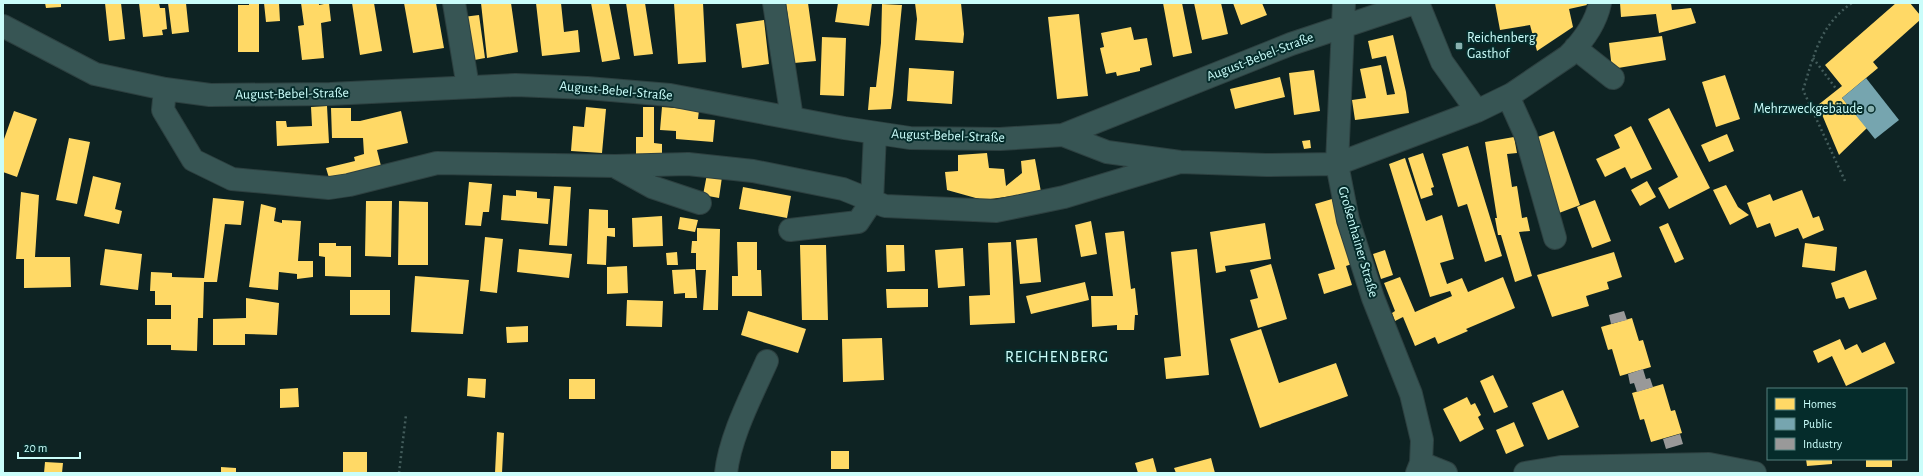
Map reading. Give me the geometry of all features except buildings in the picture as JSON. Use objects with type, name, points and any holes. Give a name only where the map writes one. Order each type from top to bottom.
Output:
[{"type":"street","points":[[454,3],[468,87]]},
{"type":"street","points":[[774,3],[792,118]]},
{"type":"street","name":"Großenhainer Straße","points":[[1344,3],[1337,164],[1348,220],[1370,291],[1411,394],[1422,440],[1419,468]]},
{"type":"street","name":"August-Bebel-Straße","points":[[3,26],[95,74],[165,89],[210,94],[330,94],[516,85],[587,88],[670,95],[875,133],[910,138],[1000,139],[1063,135],[1291,44],[1414,3]]},
{"type":"street","points":[[1418,3],[1442,62],[1477,111]]},
{"type":"street","name":"August-Bebel-Straße","points":[[1063,135],[1107,152],[1180,162],[1266,165],[1337,164],[1477,111],[1508,96],[1568,56],[1598,15],[1600,3]]},
{"type":"street","points":[[1575,48],[1613,78]]},
{"type":"street","name":"August-Bebel-Straße","points":[[165,89],[163,110],[193,160],[232,179],[329,188],[349,185],[437,163],[615,166],[688,164],[753,171],[843,189],[884,206],[996,211],[1064,197],[1180,162]]},
{"type":"street","points":[[1508,96],[1526,136],[1555,238]]},
{"type":"street","points":[[790,230],[858,222],[872,201],[875,133]]},
{"type":"street","name":"August-Bebel-Straße","points":[[615,166],[652,187],[700,203]]},
{"type":"street","points":[[726,473],[727,463],[738,431],[767,361]]},
{"type":"street","points":[[1526,473],[1561,467],[1709,464],[1755,473]]},
{"type":"street","points":[[1419,468],[1446,473]]},
{"type":"path","points":[[1844,181],[1803,90],[1817,45],[1838,13],[1852,3]]},
{"type":"path","points":[[1813,58],[1837,90]]},
{"type":"path","points":[[399,473],[406,415]]},
{"type":"place","name":"Reichenberg Gasthof","points":[[1459,46]]},
{"type":"place","name":"Mehrzweckgebäude","points":[[1871,109]]},
{"type":"district","name":"REICHENBERG","points":[[1057,357]]}]
